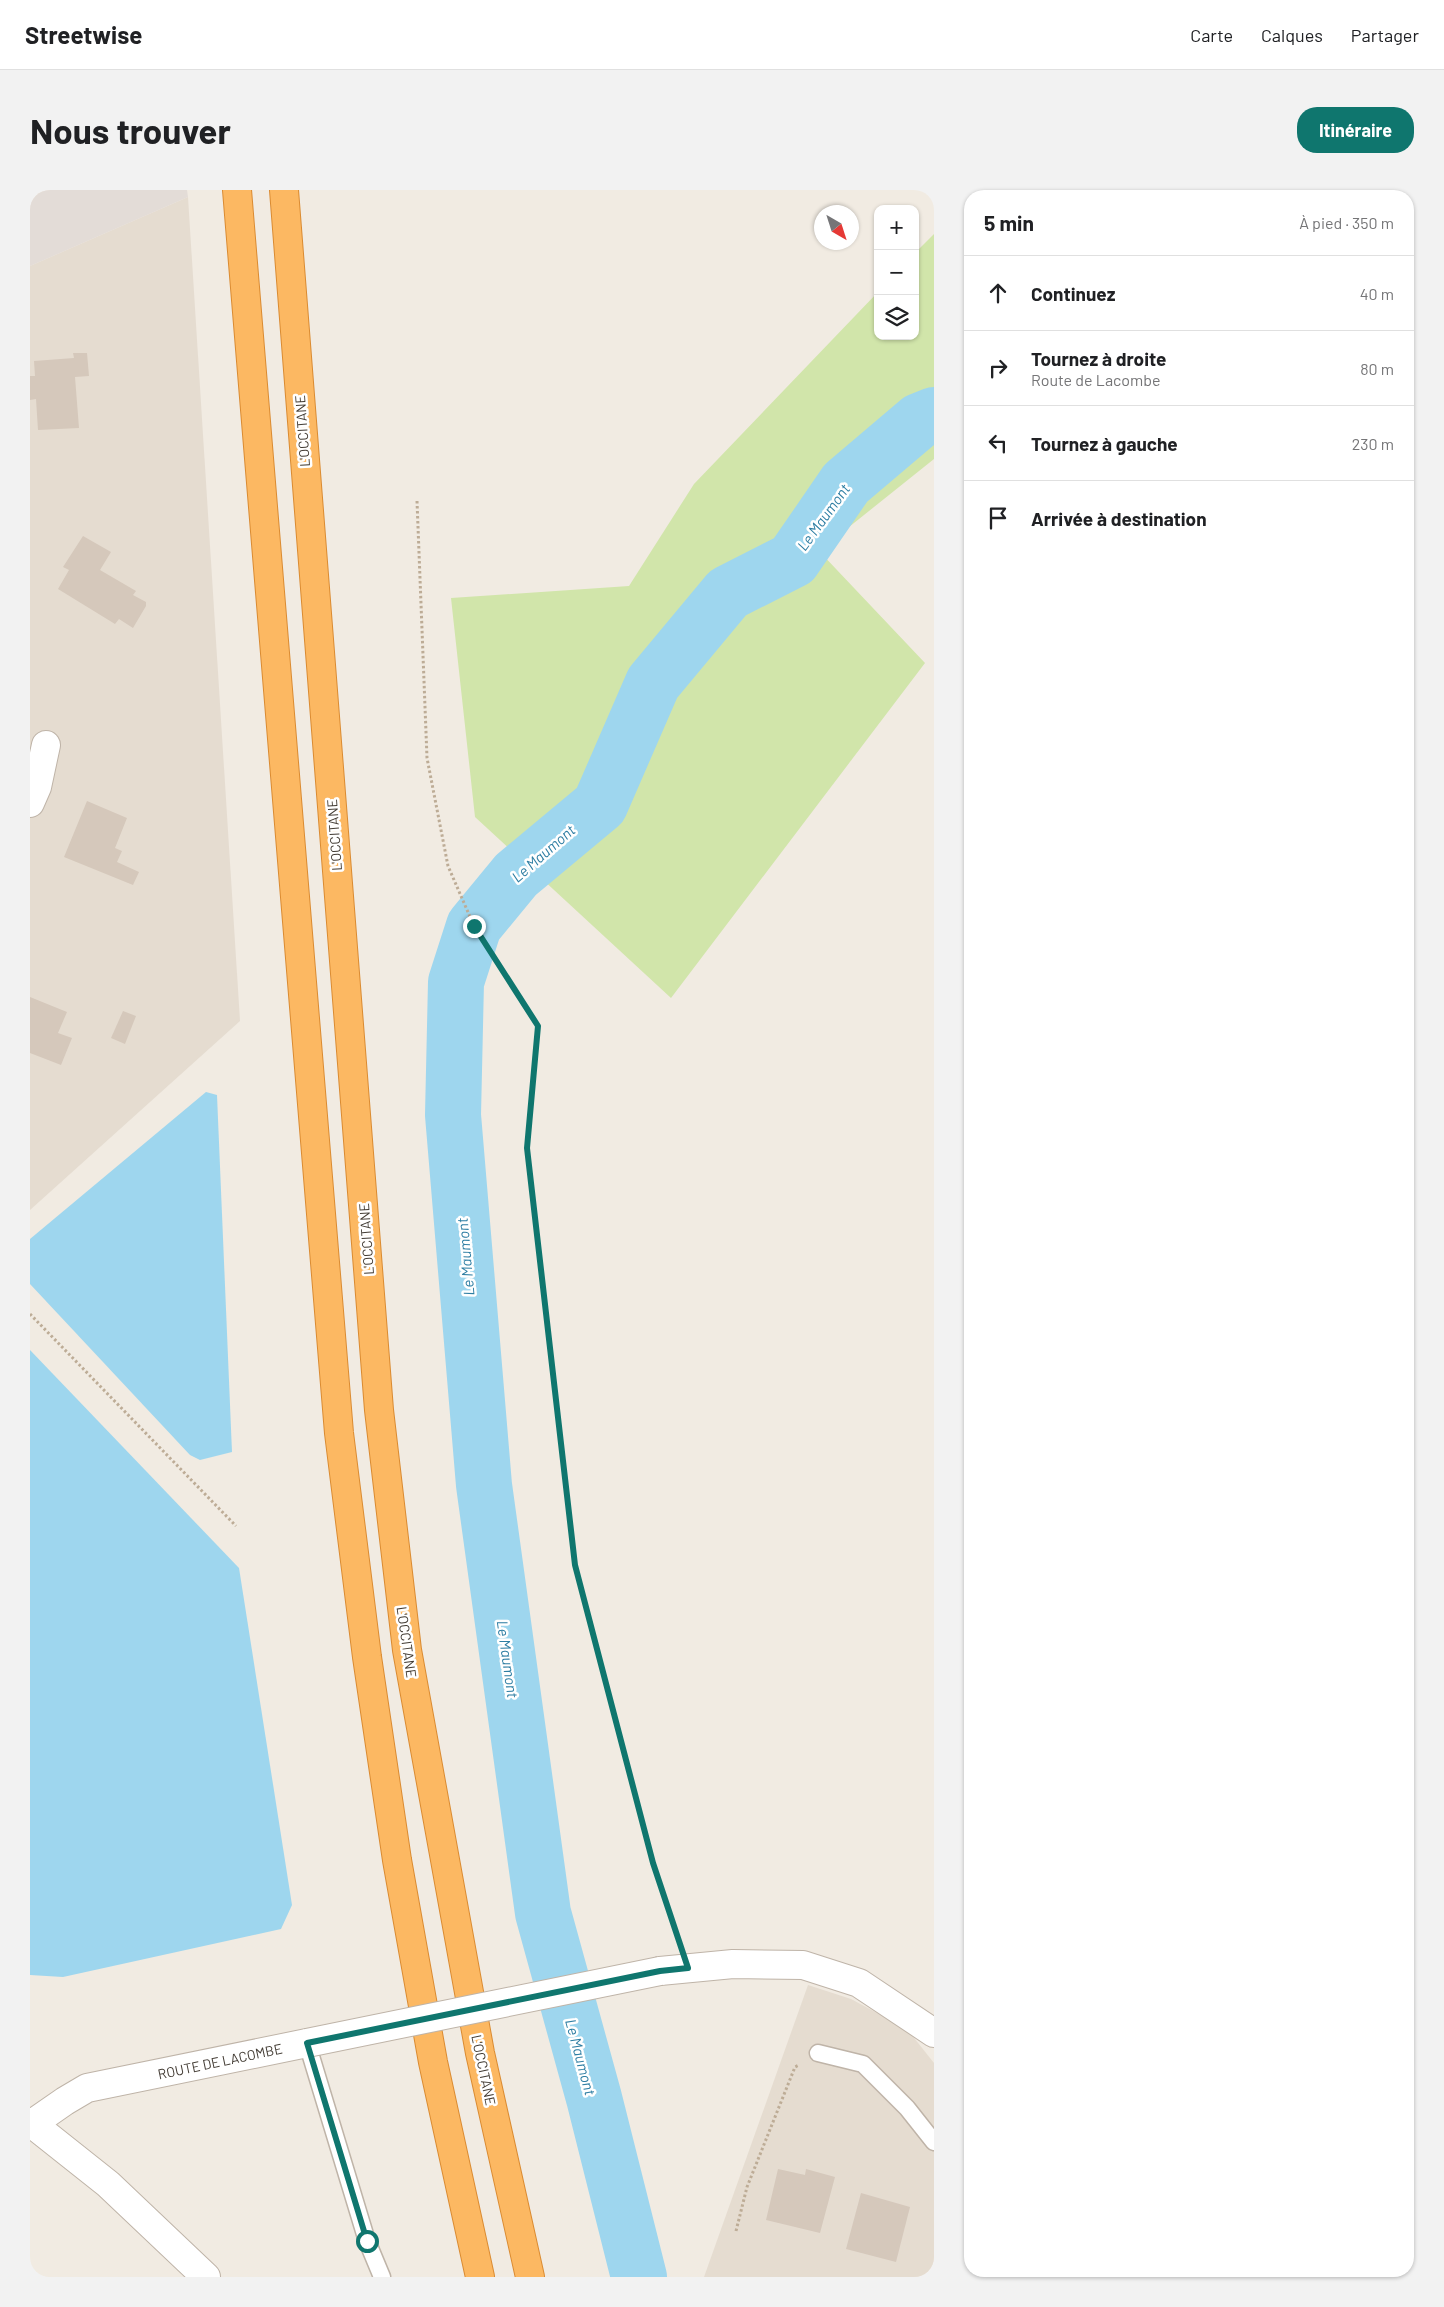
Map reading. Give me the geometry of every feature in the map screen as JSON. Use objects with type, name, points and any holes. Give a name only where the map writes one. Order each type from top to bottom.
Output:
[{"type":"highway","points":[[237,190],[340,1443],[366,1658],[397,1860],[433,2062],[480,2277]]},
{"type":"highway","name":"L'OCCITANE","points":[[284,190],[379,1410],[406,1640],[480,2053],[530,2277]]},
{"type":"street","points":[[30,803],[37,787],[46,745]]},
{"type":"street","name":"ROUTE DE LACOMBE","points":[[31,2123],[87,2088],[660,1971],[688,1968],[733,1964],[803,1965],[859,1983],[934,2033]]},
{"type":"street","points":[[31,2123],[108,2184],[206,2277]]},
{"type":"lane","points":[[307,2043],[367,2241],[382,2277]]},
{"type":"lane","points":[[818,2053],[863,2064],[907,2108],[934,2142]]},
{"type":"path","points":[[417,501],[427,758],[448,866],[474,926],[538,1026],[527,1148],[575,1565],[653,1863],[688,1968]]},
{"type":"path","points":[[30,1314],[236,1526]]},
{"type":"path","points":[[736,2231],[747,2187],[795,2067],[818,2053]]},
{"type":"shaded area","points":[[30,190],[187,190],[188,197],[30,266]]},
{"type":"shaded area","points":[[188,197],[240,1021],[30,1210],[30,266]]},
{"type":"shaded area","points":[[808,1985],[851,1999],[907,2029],[934,2063],[934,2277],[704,2277]]},
{"type":"green space","points":[[934,234],[934,459],[819,551],[925,663],[671,998],[475,817],[451,598],[629,586],[694,484],[874,296],[874,340],[919,340],[919,249]]},
{"type":"water","points":[[206,1092],[217,1095],[232,1452],[200,1460],[190,1455],[30,1284],[30,1239]]},
{"type":"water","points":[[30,1350],[239,1568],[292,1905],[281,1929],[63,1977],[30,1975]]},
{"type":"building","points":[[73,353],[87,353],[89,376],[75,377],[79,428],[38,430],[36,399],[30,400],[30,376],[35,376],[34,361],[74,358]]},
{"type":"building","points":[[83,536],[111,552],[100,570],[136,591],[133,595],[146,602],[146,606],[133,628],[119,619],[115,624],[58,589],[69,570],[63,567]]},
{"type":"building","points":[[87,801],[127,818],[115,848],[122,851],[117,862],[139,872],[133,885],[64,857]]},
{"type":"building","points":[[30,997],[67,1012],[58,1033],[72,1038],[61,1065],[30,1053]]},
{"type":"building","points":[[123,1011],[136,1016],[125,1044],[111,1038]]},
{"type":"building","points":[[778,2169],[805,2175],[806,2169],[835,2177],[820,2233],[766,2220]]},
{"type":"building","points":[[861,2193],[910,2207],[896,2262],[846,2249]]},
{"type":"waterway","name":"Le Maumont","points":[[639,2277],[594,2098],[543,1913],[484,1485],[453,1115],[456,982],[474,926],[516,875],[600,805],[653,683],[728,593],[793,560],[846,483],[919,421],[934,415]]},
{"type":"route","points":[[367,2241],[307,2043],[660,1971],[688,1968],[653,1863],[575,1565],[527,1148],[538,1026],[474,926]]}]
